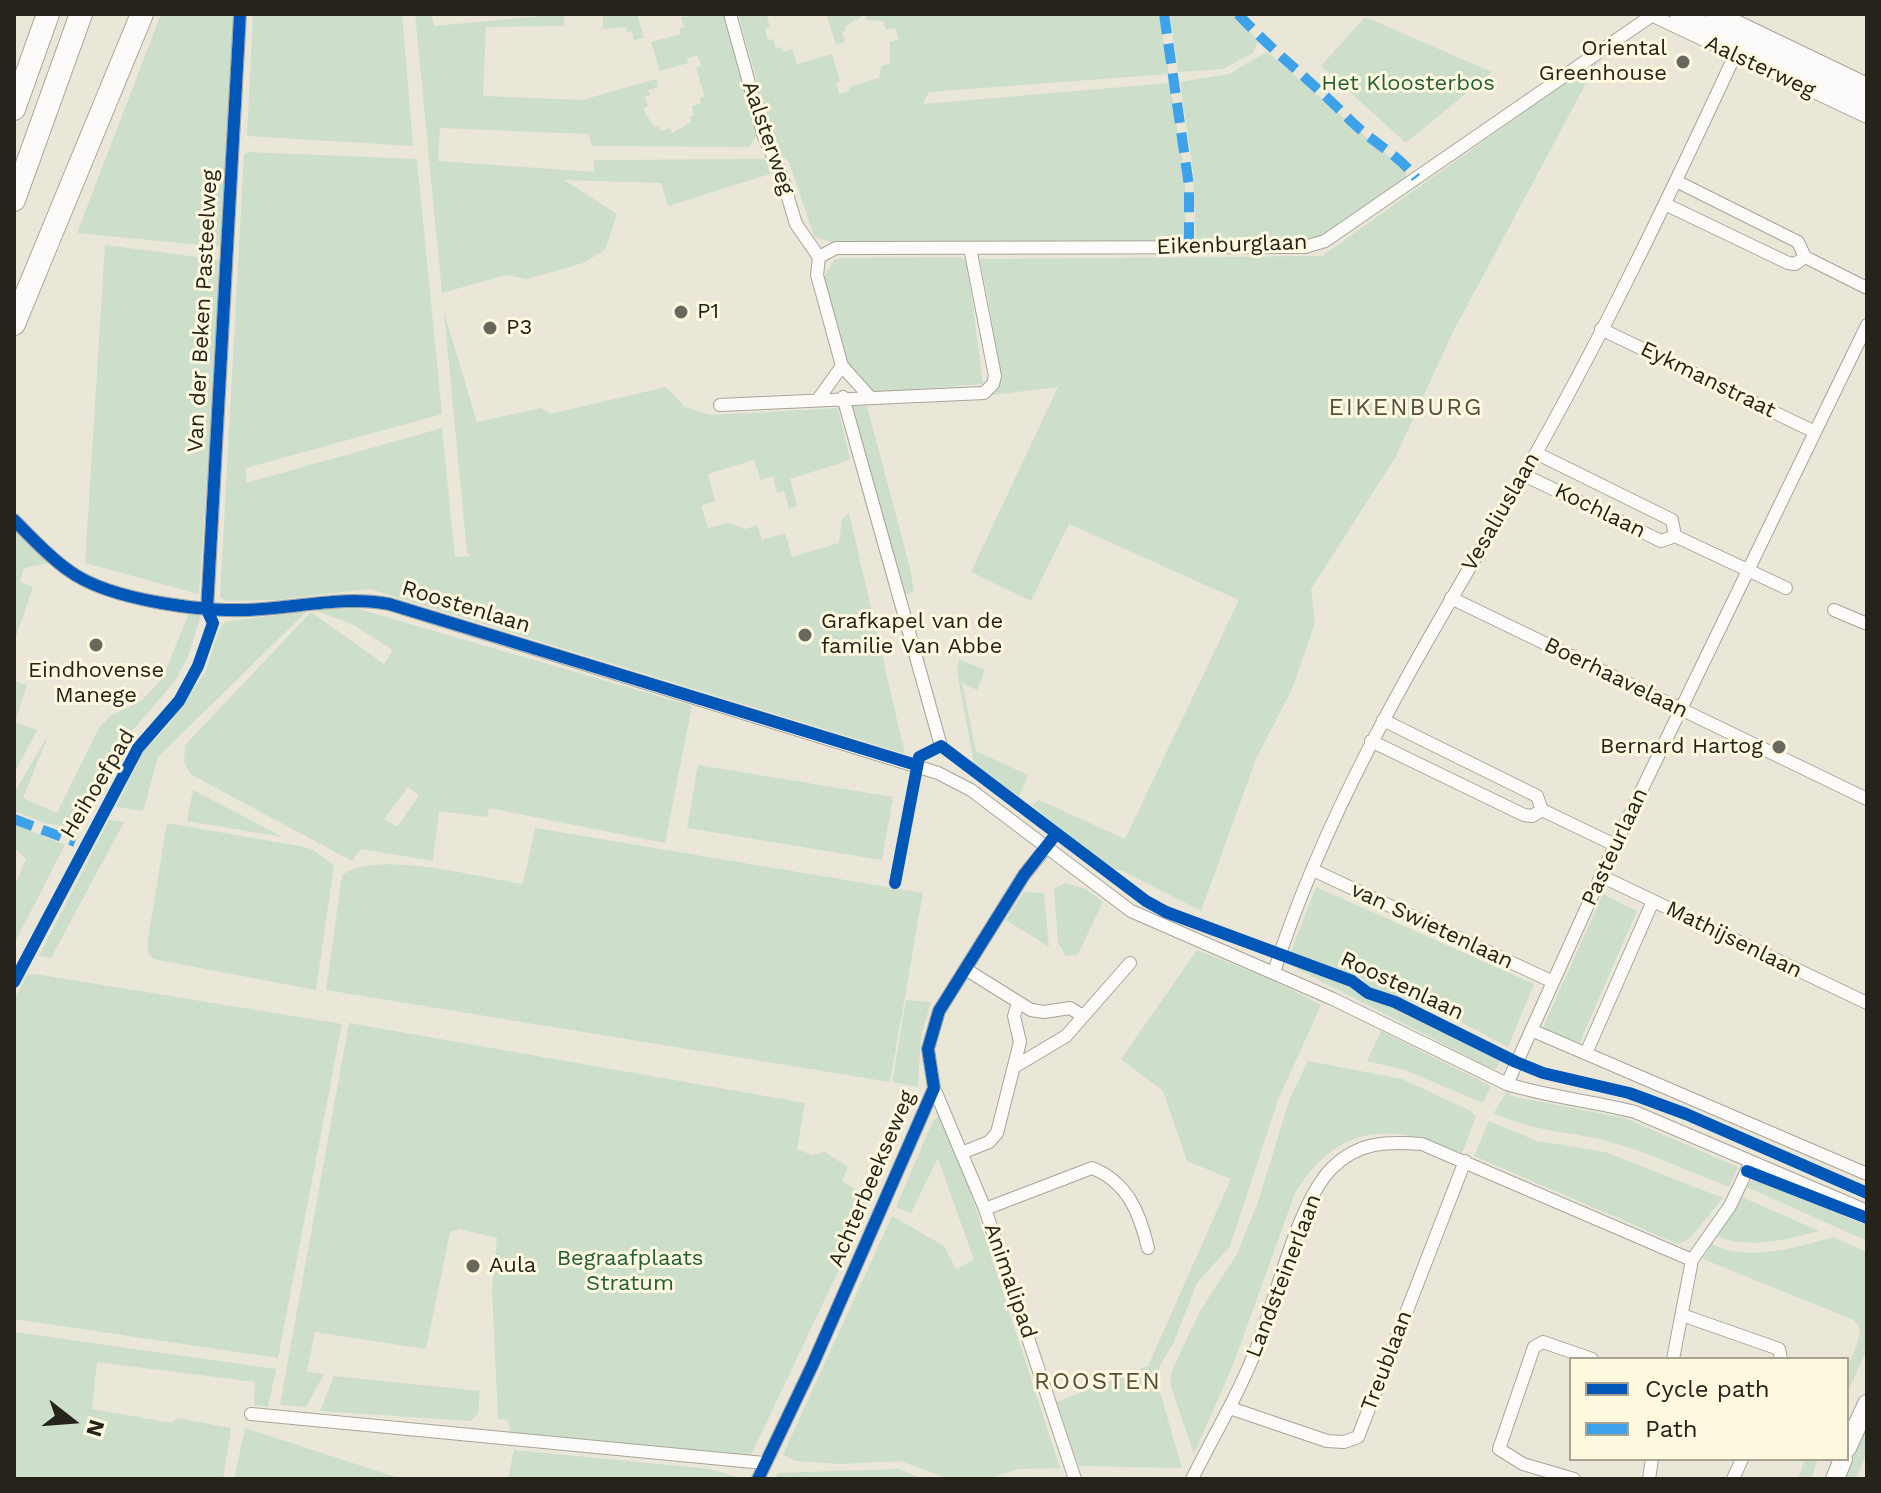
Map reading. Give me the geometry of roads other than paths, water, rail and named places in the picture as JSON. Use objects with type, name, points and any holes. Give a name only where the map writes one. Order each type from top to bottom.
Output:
[{"type":"highway","points":[[14,109],[48,14]]},
{"type":"highway","points":[[14,200],[81,14]]},
{"type":"highway","points":[[14,324],[142,14]]},
{"type":"main road","name":"Aalsterweg","points":[[1679,14],[1867,102]]},
{"type":"main road","name":"Aalsterweg","points":[[1715,14],[1867,87]]},
{"type":"main road","points":[[1849,1444],[1867,1404]]},
{"type":"street","name":"Van der Beken Pasteelweg","points":[[207,610],[240,14]]},
{"type":"street","name":"Aalsterweg","points":[[730,14],[764,137],[780,171],[796,224],[819,257],[817,275],[842,366]]},
{"type":"street","name":"Aalsterweg","points":[[1544,91],[1652,15],[1867,117]]},
{"type":"street","name":"Vesaliuslaan","points":[[1274,972],[1351,777],[1536,453],[1665,204],[1735,55]]},
{"type":"street","name":"Eikenburglaan","points":[[970,248],[1305,247],[1325,241],[1544,91]]},
{"type":"street","points":[[1676,181],[1798,242],[1805,257],[1867,288]]},
{"type":"street","points":[[1665,204],[1788,263],[1795,264],[1805,257]]},
{"type":"street","points":[[720,405],[819,398],[984,393],[993,384],[995,376],[970,248],[836,248],[819,257]]},
{"type":"street","name":"Pasteurlaan","points":[[1507,1084],[1615,845],[1867,325]]},
{"type":"street","name":"Eykmanstraat","points":[[1601,329],[1815,432]]},
{"type":"street","points":[[819,398],[842,366],[869,396]]},
{"type":"street","points":[[843,397],[941,746]]},
{"type":"street","name":"Kochlaan","points":[[1536,453],[1668,518],[1676,527],[1675,536]]},
{"type":"street","name":"Kochlaan","points":[[1524,475],[1661,541],[1675,536],[1749,571]]},
{"type":"street","name":"Roostenlaan","points":[[14,520],[67,570],[86,581],[182,607],[207,610],[255,610],[368,600],[389,604],[938,773],[971,790],[1045,849],[1131,911],[1274,972],[1507,1084],[1635,1112],[1867,1211]]},
{"type":"street","points":[[1749,571],[1786,588]]},
{"type":"street","name":"Boerhaavelaan","points":[[1451,598],[1867,799]]},
{"type":"street","points":[[1834,610],[1867,624]]},
{"type":"street","points":[[1383,720],[1537,796],[1542,810],[1615,845]]},
{"type":"street","points":[[1371,741],[1524,815],[1532,816],[1542,810]]},
{"type":"street","name":"Achterbeekseweg","points":[[758,1479],[812,1366],[934,1088],[929,1062],[930,1035],[939,1011],[1024,875],[1045,849]]},
{"type":"street","name":"van Swietenlaan","points":[[1313,870],[1551,981]]},
{"type":"street","name":"Mathijsenlaan","points":[[1601,876],[1867,1003]]},
{"type":"street","points":[[1587,1051],[1653,901]]},
{"type":"street","points":[[1014,1067],[1066,1036],[1130,963]]},
{"type":"street","points":[[967,970],[1037,1012],[1070,1008],[1083,1016]]},
{"type":"street","points":[[964,1152],[995,1138],[1021,1036],[1014,1016],[1018,1003]]},
{"type":"street","points":[[1531,1030],[1587,1051],[1867,1174]]},
{"type":"street","name":"Animalipad","points":[[934,1088],[964,1152],[985,1209],[1075,1479]]},
{"type":"street","name":"Landsteinerlaan","points":[[1192,1479],[1230,1408],[1258,1344],[1313,1194],[1331,1169],[1348,1155],[1388,1141],[1422,1144],[1692,1260]]},
{"type":"street","name":"Treublaan","points":[[1230,1408],[1327,1441],[1344,1442],[1358,1437],[1465,1161]]},
{"type":"street","points":[[1673,1357],[1692,1260],[1730,1206],[1751,1162]]},
{"type":"street","points":[[985,1209],[1092,1168],[1128,1194],[1139,1211],[1148,1248]]},
{"type":"street","points":[[1682,1315],[1779,1349],[1781,1357]]},
{"type":"street","points":[[1574,1479],[1523,1464],[1499,1449],[1534,1347],[1543,1342],[1586,1357]]},
{"type":"street","points":[[251,1414],[764,1463]]},
{"type":"place","name":"Oriental Greenhouse","points":[[1683,62]]},
{"type":"place","name":"P1","points":[[681,312]]},
{"type":"place","name":"P3","points":[[490,328]]},
{"type":"place","name":"Grafkapel van de familie Van Abbe","points":[[805,635]]},
{"type":"place","name":"Eindhovense Manege","points":[[96,645]]},
{"type":"place","name":"Bernard Hartog","points":[[1779,747]]},
{"type":"place","name":"Aula","points":[[473,1266]]},
{"type":"district","name":"EIKENBURG","points":[[1406,408]]},
{"type":"district","name":"ROOSTEN","points":[[1098,1382]]},
{"type":"park label","name":"Het Kloosterbos","points":[[1408,84]]},
{"type":"park label","name":"Begraafplaats Stratum","points":[[630,1272]]}]
